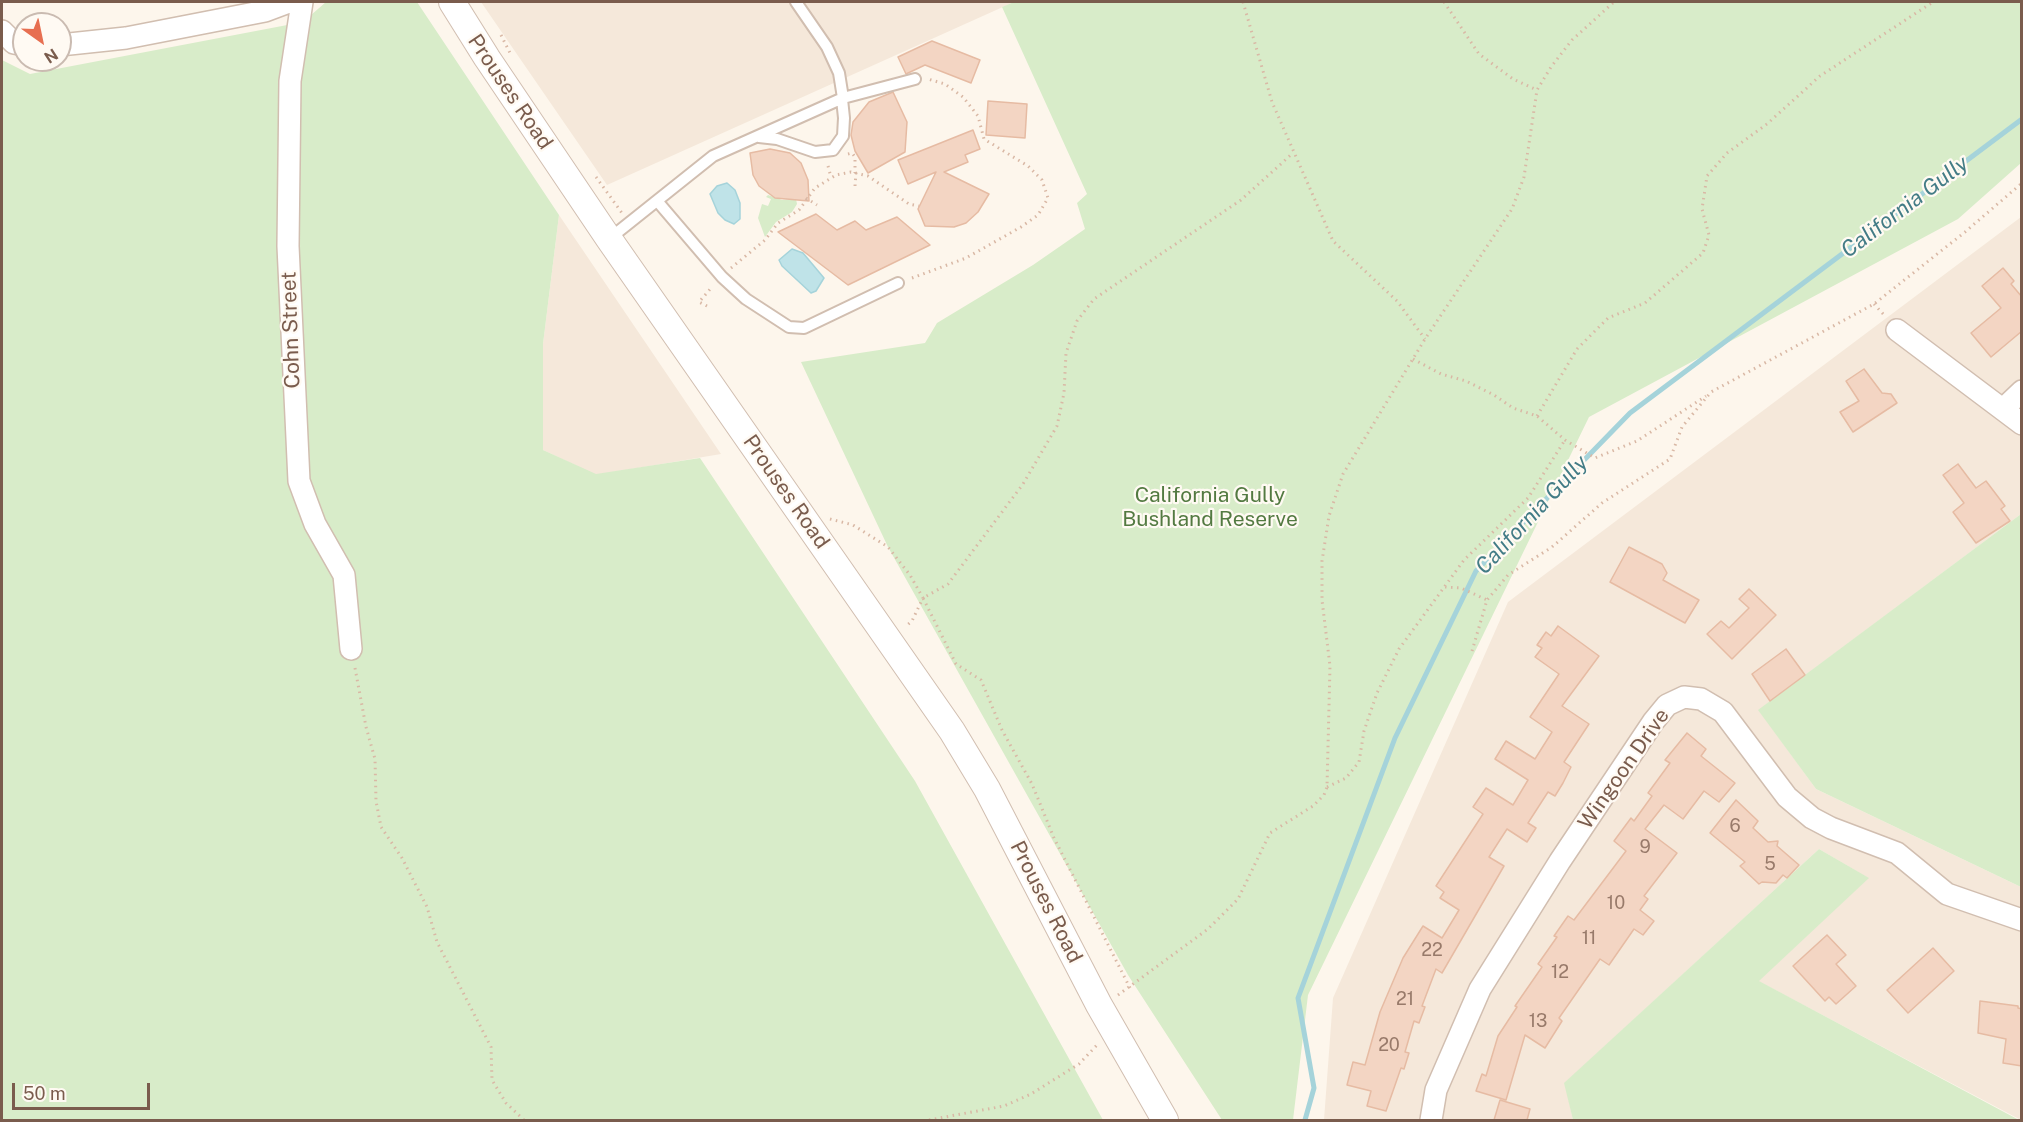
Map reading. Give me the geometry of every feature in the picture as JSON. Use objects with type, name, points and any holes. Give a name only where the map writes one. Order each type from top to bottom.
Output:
[{"type":"street","points":[[72,44],[138,36],[265,11],[289,2]]},
{"type":"street","name":"Cohn Street","points":[[302,2],[290,81],[288,246],[299,481],[315,524],[344,575],[351,649]]},
{"type":"street","name":"Prouses Road","points":[[452,2],[609,239],[952,731],[987,789],[1097,1002],[1165,1120]]},
{"type":"street","points":[[1897,330],[2022,424]]},
{"type":"street","points":[[2003,409],[2022,391]]},
{"type":"street","name":"Wingoon Drive","points":[[1431,1120],[1436,1090],[1480,989],[1560,861],[1653,722],[1667,705],[1684,697],[1701,699],[1723,712],[1788,797],[1812,818],[1897,853],[1947,894],[2022,920]]},
{"type":"lane","points":[[752,139],[773,138],[812,151],[830,151],[839,145],[843,136],[844,118],[840,74],[827,46],[796,2]]},
{"type":"lane","points":[[609,239],[714,156],[842,99],[915,79]]},
{"type":"lane","points":[[658,202],[722,277],[784,325],[798,329],[898,283]]},
{"type":"path","points":[[1243,2],[1269,91],[1293,153],[1333,241],[1397,301],[1425,339]]},
{"type":"path","points":[[1444,2],[1479,54],[1513,79],[1538,90]]},
{"type":"path","points":[[1097,1002],[1130,988],[1208,929],[1238,898],[1270,833],[1313,806],[1324,795],[1327,787],[1329,666],[1322,600],[1322,561],[1329,516],[1343,474],[1425,339],[1512,210],[1524,177],[1538,90],[1551,67],[1572,40],[1614,2]]},
{"type":"path","points":[[1537,416],[1577,349],[1608,318],[1645,303],[1703,253],[1709,235],[1702,209],[1707,176],[1727,153],[1767,124],[1820,76],[1933,2]]},
{"type":"path","points":[[898,283],[979,251],[1032,219],[1044,208],[1048,198],[1042,180],[1029,166],[984,139],[978,116],[963,97],[937,81],[915,79]]},
{"type":"path","points":[[890,641],[912,621],[923,598],[948,584],[1023,484],[1057,426],[1064,393],[1066,353],[1077,321],[1094,299],[1241,200],[1293,153]]},
{"type":"path","points":[[843,158],[854,154],[855,186]]},
{"type":"path","points":[[821,166],[833,164]]},
{"type":"path","points":[[828,166],[831,177]]},
{"type":"path","points":[[707,306],[699,302],[722,277],[740,259],[765,240],[778,223],[799,210],[815,188],[831,177],[856,173],[878,180],[904,201],[919,206]]},
{"type":"path","points":[[1413,359],[1441,374],[1476,386],[1513,408],[1537,416],[1565,440],[1595,458],[1637,441],[1712,392],[1874,304],[1965,232],[2022,183]]},
{"type":"path","points":[[806,198],[817,205]]},
{"type":"path","points":[[1472,651],[1486,600],[1508,575],[1552,547],[1602,503],[1670,459],[1682,427],[1712,392]]},
{"type":"path","points":[[1327,787],[1346,778],[1359,762],[1364,732],[1377,693],[1399,649],[1464,560],[1528,498],[1565,440]]},
{"type":"path","points":[[811,527],[824,518],[853,525],[888,547],[923,598],[956,664],[981,680],[1002,729],[1032,784],[1054,838],[1130,988]]},
{"type":"path","points":[[1445,587],[1461,588],[1486,600]]},
{"type":"path","points":[[351,649],[366,727],[375,759],[376,801],[381,827],[402,858],[427,907],[437,942],[491,1047],[492,1080],[506,1102],[524,1120]]},
{"type":"path","points":[[929,1120],[1004,1106],[1031,1094],[1079,1064],[1112,1028]]},
{"type":"shaded area","points":[[481,2],[1014,2],[607,185]]},
{"type":"shaded area","points":[[559,215],[721,454],[596,475],[543,450],[543,344]]},
{"type":"shaded area","points":[[2021,217],[2021,514],[1759,710],[1816,789],[2021,887],[2021,1120],[1758,981],[1868,878],[1819,849],[1565,1083],[1573,1120],[1324,1120],[1333,998],[1508,602]]},
{"type":"green space","points":[[326,2],[417,2],[559,215],[543,344],[543,450],[596,474],[700,458],[915,781],[1103,1120],[2,1120],[2,60],[12,65],[12,72],[30,74],[72,72],[72,66],[303,22]]},
{"type":"green space","name":"California Gully Bushland Reserve","points":[[1014,2],[2021,2],[2021,163],[1958,219],[1589,417],[1308,995],[1293,1120],[1222,1120],[1128,975],[888,547],[801,362],[925,343],[937,323],[1033,265],[1085,229],[1077,203],[1087,194],[1002,7]]},
{"type":"green space","points":[[768,195],[782,200],[796,199],[797,204],[792,212],[776,222],[765,237],[758,218],[762,204],[768,206],[771,199],[766,197]]},
{"type":"green space","points":[[2021,514],[2021,887],[1816,789],[1758,710]]},
{"type":"green space","points":[[1819,849],[1869,878],[1759,981],[2019,1120],[1573,1120],[1564,1083]]},
{"type":"water","points":[[727,183],[735,190],[740,203],[740,219],[734,224],[725,220],[718,213],[710,194],[717,186]]},
{"type":"water","points":[[792,249],[803,253],[824,278],[816,291],[811,293],[782,266],[779,260]]},
{"type":"building","points":[[932,41],[980,60],[971,83],[925,65],[906,74],[898,57]]},
{"type":"building","points":[[893,92],[907,122],[905,152],[868,173],[855,151],[851,135],[853,122],[869,102]]},
{"type":"building","points":[[988,101],[1027,104],[1025,138],[986,135]]},
{"type":"building","points":[[973,130],[980,149],[965,155],[968,162],[944,172],[989,194],[978,212],[966,223],[954,227],[925,226],[918,209],[936,172],[908,184],[898,160]]},
{"type":"building","points":[[770,149],[790,153],[801,163],[808,180],[809,201],[775,198],[759,186],[753,175],[750,153]]},
{"type":"building","points":[[816,214],[837,230],[855,221],[866,230],[897,217],[930,245],[848,285],[778,232]]},
{"type":"building","points":[[2003,268],[2014,281],[2011,284],[2022,297],[2022,331],[1991,357],[1971,333],[2001,308],[1982,286]]},
{"type":"building","points":[[1864,369],[1882,393],[1891,394],[1897,403],[1853,432],[1840,412],[1859,401],[1846,381]]},
{"type":"building","points":[[1958,464],[1976,488],[1986,481],[2005,506],[2001,509],[2010,521],[1976,543],[1953,512],[1964,503],[1943,475]]},
{"type":"building","points":[[1629,547],[1662,564],[1667,573],[1663,580],[1699,600],[1685,623],[1610,582]]},
{"type":"building","points":[[1749,589],[1776,615],[1732,659],[1707,634],[1721,621],[1729,628],[1749,608],[1739,599]]},
{"type":"building","points":[[1558,626],[1599,656],[1562,706],[1589,724],[1564,762],[1571,767],[1555,796],[1548,792],[1528,823],[1536,828],[1527,842],[1507,829],[1489,857],[1504,866],[1442,973],[1436,969],[1422,1006],[1425,1007],[1419,1023],[1414,1021],[1405,1052],[1409,1053],[1404,1069],[1401,1068],[1386,1111],[1367,1106],[1371,1091],[1347,1085],[1353,1062],[1365,1065],[1380,1012],[1403,958],[1423,926],[1442,938],[1459,910],[1440,898],[1444,892],[1436,886],[1483,814],[1473,807],[1486,788],[1513,805],[1528,780],[1495,759],[1506,741],[1535,759],[1552,732],[1530,717],[1559,674],[1535,657],[1542,648],[1537,645],[1546,632],[1551,636]]},
{"type":"building","points":[[1786,649],[1805,675],[1770,701],[1752,674]]},
{"type":"building","points":[[1687,733],[1706,749],[1701,756],[1735,783],[1719,802],[1704,791],[1683,819],[1664,805],[1645,829],[1677,853],[1644,896],[1648,899],[1640,910],[1654,921],[1643,935],[1634,929],[1609,965],[1600,959],[1559,1018],[1562,1021],[1545,1048],[1525,1035],[1506,1100],[1476,1091],[1482,1074],[1486,1076],[1498,1036],[1542,967],[1538,964],[1557,937],[1554,936],[1568,916],[1574,920],[1626,851],[1614,841],[1631,818],[1634,821],[1652,796],[1648,793],[1670,763],[1665,760]]},
{"type":"building","points":[[1736,800],[1758,821],[1753,828],[1768,842],[1778,841],[1777,846],[1799,865],[1787,878],[1783,875],[1776,883],[1762,882],[1759,884],[1740,866],[1745,862],[1710,833]]},
{"type":"building","points":[[1827,935],[1846,955],[1836,964],[1856,986],[1836,1004],[1829,997],[1825,1001],[1793,966]]},
{"type":"building","points":[[1933,948],[1954,971],[1908,1013],[1887,990]]},
{"type":"building","points":[[1980,1001],[2018,1006],[2022,1009],[2022,1066],[2003,1063],[2006,1039],[1978,1033]]},
{"type":"building","points":[[1500,1100],[1530,1109],[1527,1120],[1494,1120]]},
{"type":"waterway","name":"California Gully","points":[[1305,1120],[1314,1088],[1298,998],[1395,738],[1476,571],[1630,413],[2022,119]]}]
